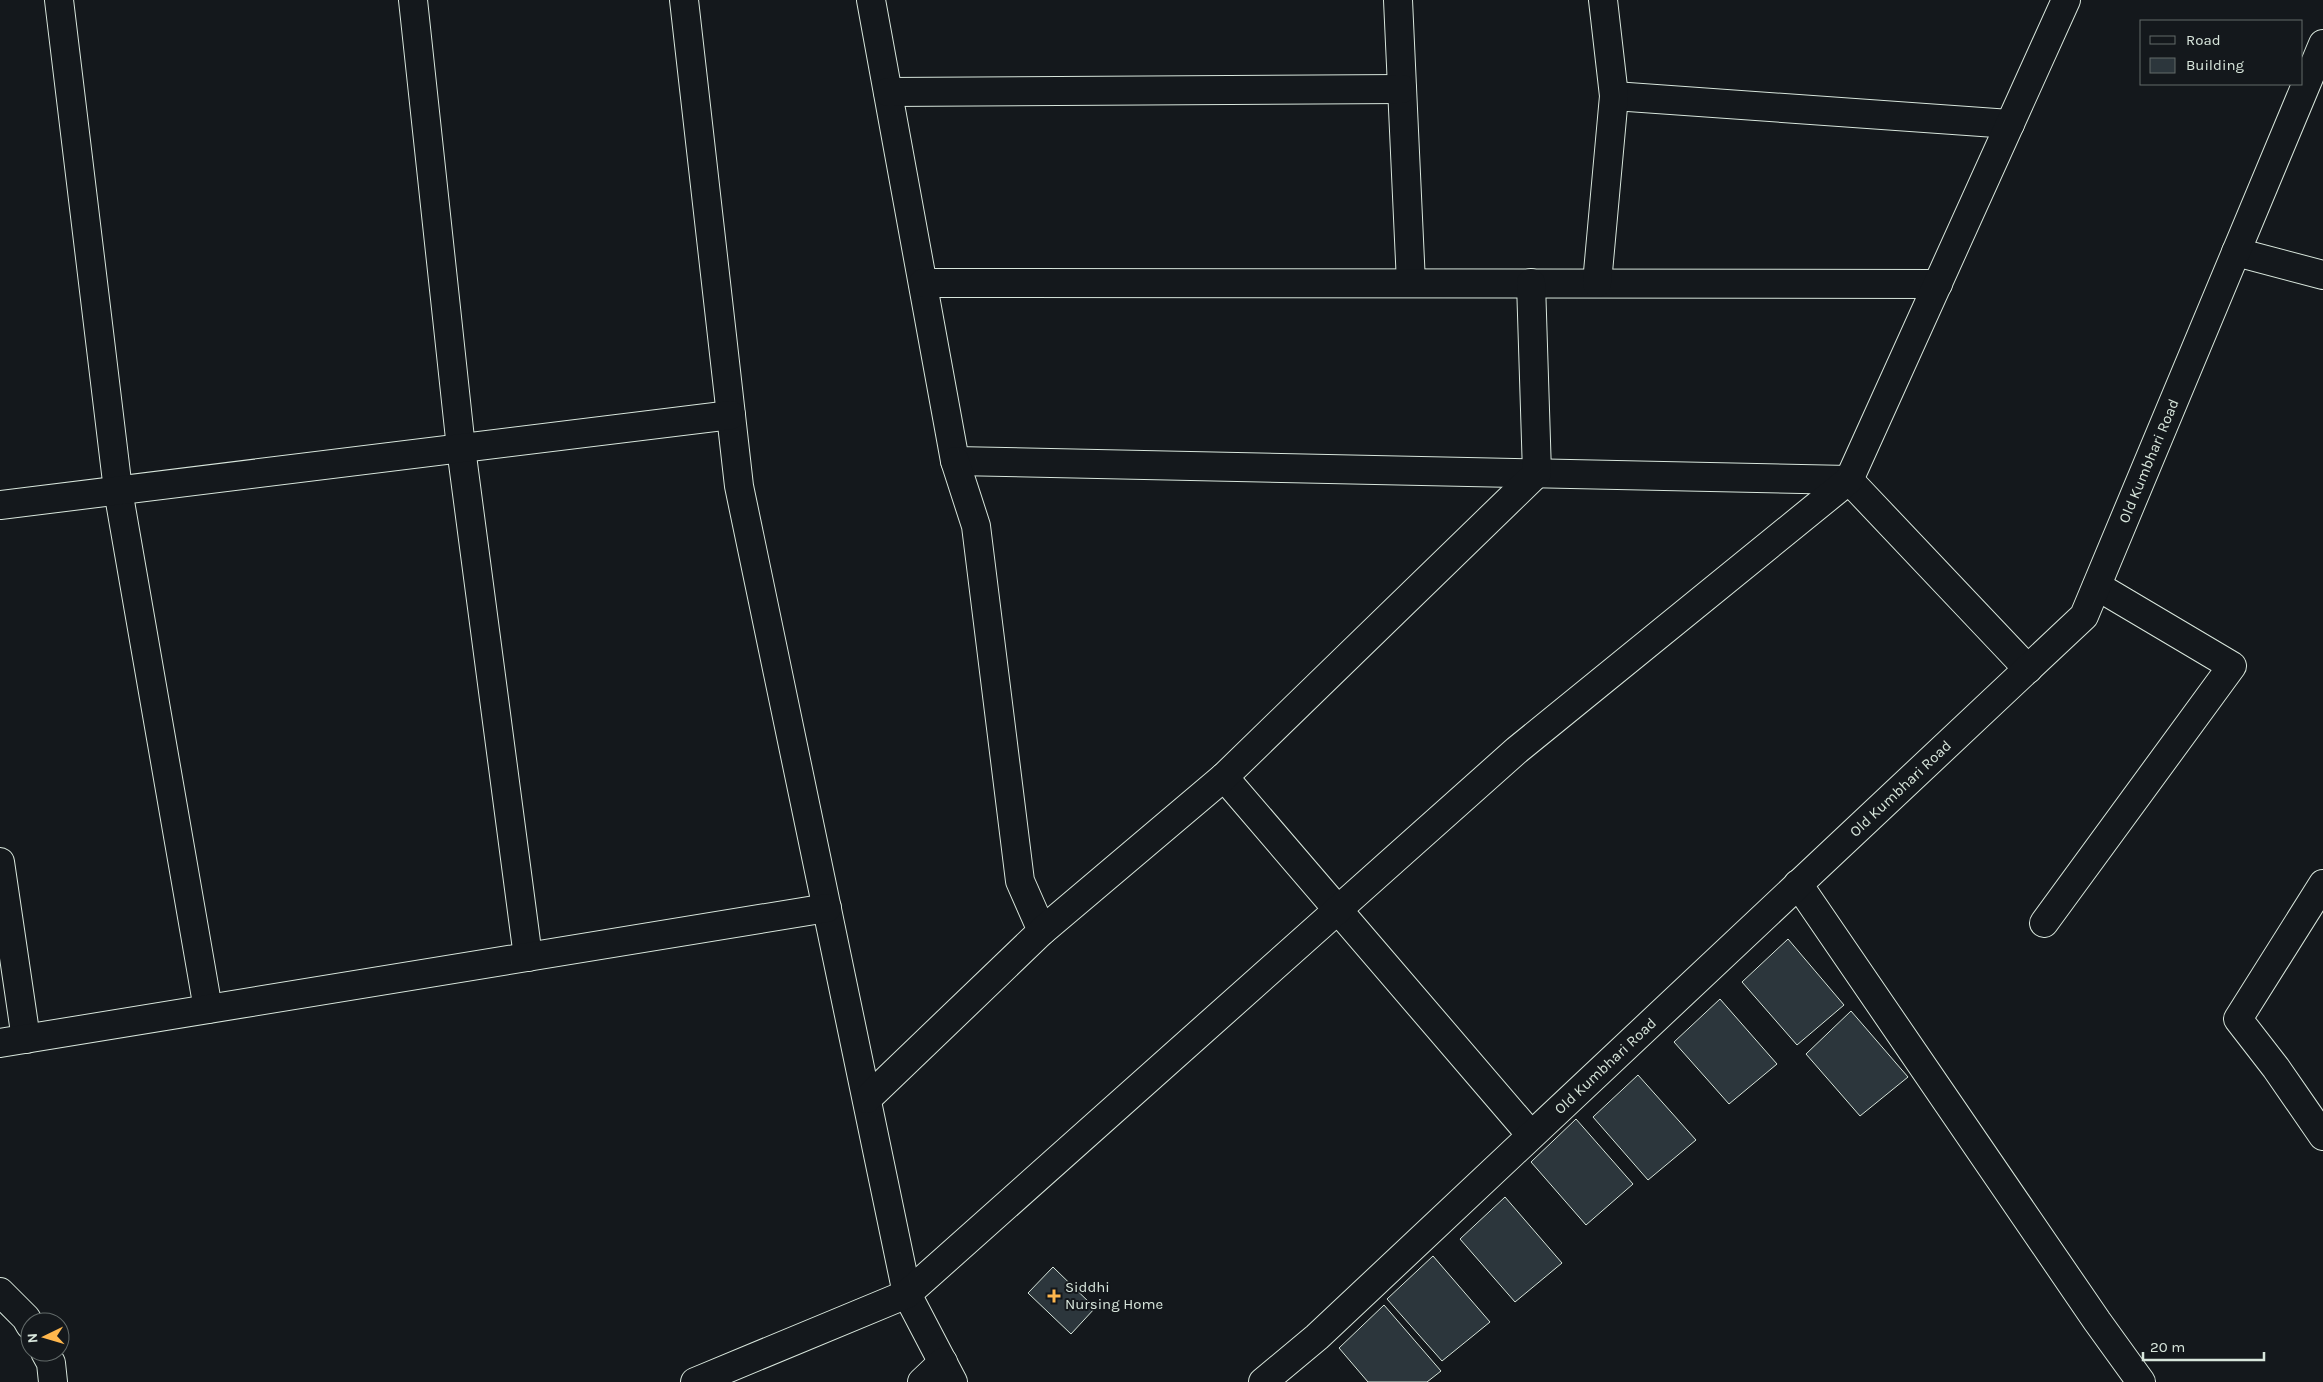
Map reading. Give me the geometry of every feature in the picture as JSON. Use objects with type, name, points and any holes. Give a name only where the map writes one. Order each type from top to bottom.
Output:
[{"type":"street","points":[[59,0],[118,490],[208,1009]]},
{"type":"street","points":[[413,0],[461,448],[528,957]]},
{"type":"street","points":[[684,0],[739,486],[907,1294],[948,1372],[922,1382]]},
{"type":"street","points":[[871,0],[955,461],[976,526],[1020,881],[1042,931]]},
{"type":"street","points":[[1398,0],[1411,283]]},
{"type":"street","points":[[1597,283],[1614,96],[1603,0]]},
{"type":"street","points":[[695,1382],[907,1294],[1517,750],[1850,480],[2066,0]]},
{"type":"street","name":"Old Kumbhari Road","points":[[1263,1382],[1317,1337],[2084,616],[2323,44]]},
{"type":"street","points":[[888,92],[1402,89]]},
{"type":"street","points":[[1614,96],[2010,124]]},
{"type":"street","points":[[2236,252],[2323,274]]},
{"type":"street","points":[[923,283],[1938,284]]},
{"type":"street","points":[[867,1099],[1042,931],[1224,777],[1537,473],[1531,283]]},
{"type":"street","points":[[0,505],[731,415]]},
{"type":"street","points":[[955,461],[1850,480],[2028,669]]},
{"type":"street","points":[[2044,923],[2232,666],[2096,586]]},
{"type":"street","points":[[1224,777],[1531,1135]]},
{"type":"street","points":[[0,862],[13,1041],[827,908]]},
{"type":"street","points":[[1798,884],[2097,1321],[2141,1382]]},
{"type":"street","points":[[2323,884],[2238,1019],[2276,1068],[2323,1136]]},
{"type":"street","points":[[0,1292],[20,1312]]},
{"type":"street","points":[[49,1362],[53,1382]]},
{"type":"building","points":[[1788,939],[1844,1005],[1797,1045],[1742,982]]},
{"type":"building","points":[[1720,999],[1777,1064],[1729,1104],[1674,1042]]},
{"type":"building","points":[[1851,1011],[1908,1077],[1860,1116],[1806,1054]]},
{"type":"building","points":[[1638,1075],[1696,1140],[1648,1180],[1593,1117]]},
{"type":"building","points":[[1576,1119],[1633,1184],[1586,1225],[1531,1162]]},
{"type":"building","points":[[1505,1197],[1562,1263],[1515,1302],[1460,1239]]},
{"type":"building","points":[[1433,1256],[1490,1322],[1442,1361],[1387,1299]]},
{"type":"building","points":[[1053,1267],[1095,1308],[1071,1334],[1028,1293]]},
{"type":"building","points":[[1384,1305],[1441,1371],[1427,1382],[1368,1382],[1339,1348]]},
{"type":"place","name":"Siddhi Nursing Home","points":[[1054,1296]]}]
